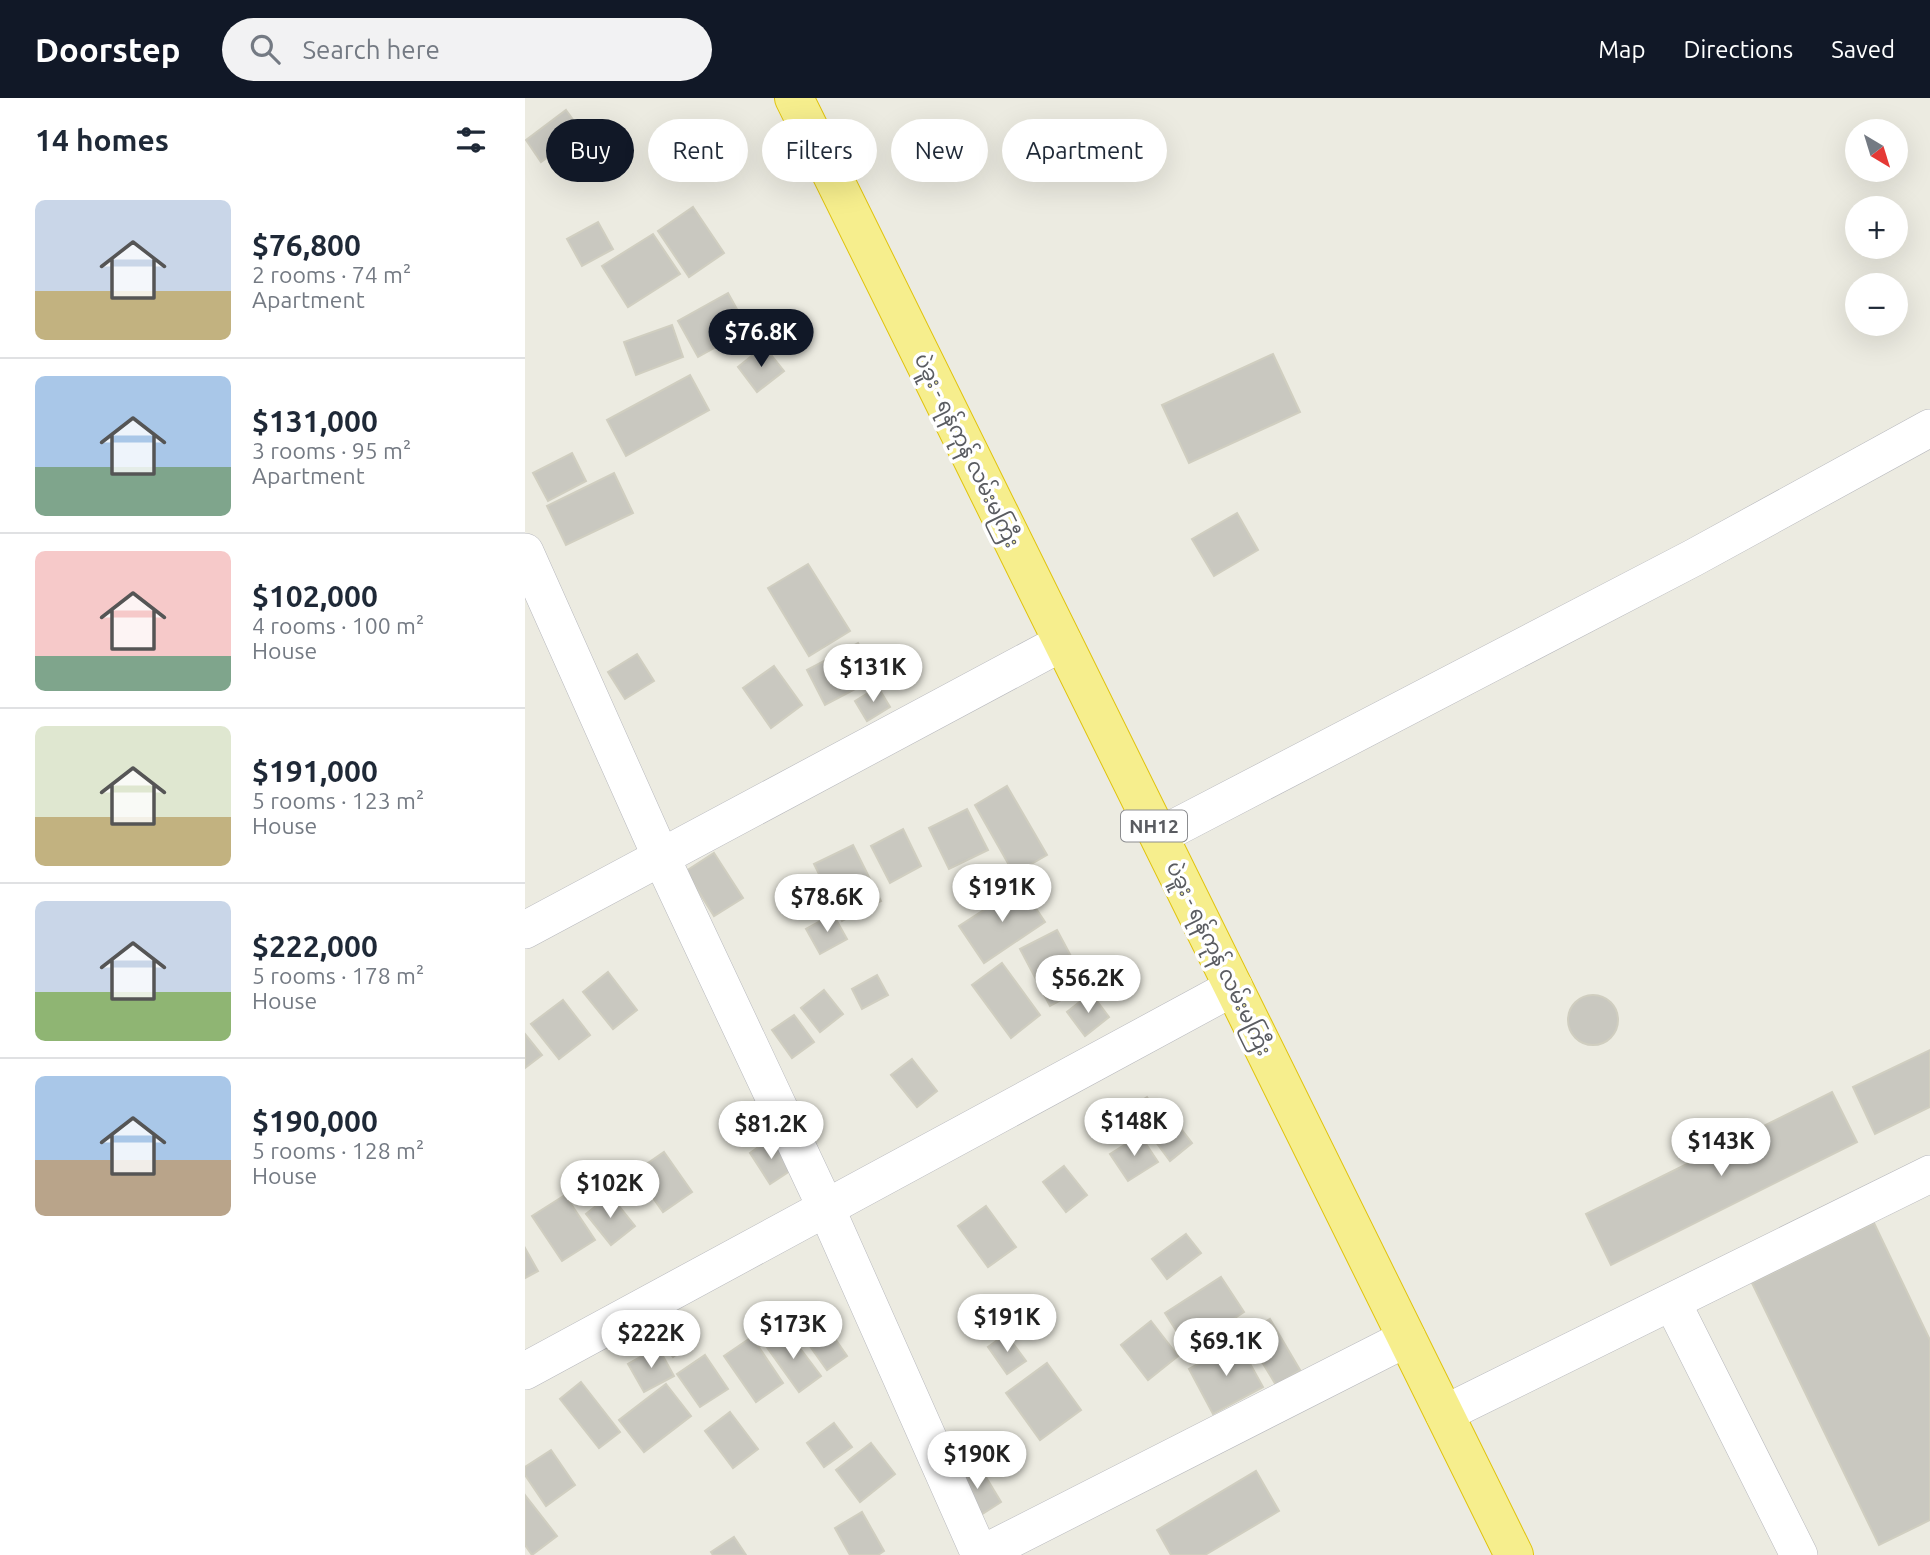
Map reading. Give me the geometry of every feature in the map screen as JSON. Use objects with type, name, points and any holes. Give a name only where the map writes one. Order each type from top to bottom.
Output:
[{"type":"highway","name":"ပဲခူး - ရန်ကုန် လမ်းမကြီး","points":[[794,98],[1514,1555]]},
{"type":"street","points":[[1159,836],[1693,558],[1930,428]]},
{"type":"street","points":[[525,552],[661,857],[826,1208],[980,1555],[1407,1338]]},
{"type":"street","points":[[525,930],[1063,642]]},
{"type":"street","points":[[525,1371],[1234,988]]},
{"type":"street","points":[[1444,1414],[1930,1174]]},
{"type":"street","points":[[1672,1302],[1799,1555]]},
{"type":"building","points":[[566,110],[573,119],[554,119]]},
{"type":"building","points":[[546,125],[546,158],[541,162],[526,140]]},
{"type":"building","points":[[693,207],[724,253],[689,277],[658,231]]},
{"type":"building","points":[[598,222],[613,249],[582,266],[567,239]]},
{"type":"building","points":[[653,234],[680,274],[628,307],[602,266]]},
{"type":"building","points":[[728,293],[748,329],[698,357],[678,321]]},
{"type":"building","points":[[672,325],[683,357],[636,375],[624,342]]},
{"type":"building","points":[[764,346],[784,371],[757,392],[738,367]]},
{"type":"building","points":[[1273,354],[1300,412],[1189,463],[1162,405]]},
{"type":"building","points":[[690,375],[709,410],[626,456],[607,420]]},
{"type":"building","points":[[572,453],[586,481],[548,501],[533,473]]},
{"type":"building","points":[[614,473],[633,513],[566,545],[547,506]]},
{"type":"building","points":[[1237,513],[1258,550],[1214,576],[1192,539]]},
{"type":"building","points":[[808,564],[850,631],[809,656],[768,588]]},
{"type":"building","points":[[858,643],[876,678],[825,705],[807,670]]},
{"type":"building","points":[[637,654],[654,681],[625,699],[608,672]]},
{"type":"building","points":[[774,666],[802,705],[771,728],[743,688]]},
{"type":"building","points":[[878,687],[890,707],[867,721],[855,701]]},
{"type":"building","points":[[1007,786],[1047,855],[1014,874],[975,805]]},
{"type":"building","points":[[967,809],[988,850],[949,869],[929,828]]},
{"type":"building","points":[[903,829],[921,866],[890,883],[871,846]]},
{"type":"building","points":[[853,845],[881,901],[842,921],[814,864]]},
{"type":"building","points":[[714,853],[743,898],[714,916],[686,871]]},
{"type":"building","points":[[1021,886],[1045,922],[984,963],[959,926]]},
{"type":"building","points":[[833,914],[847,939],[820,954],[806,929]]},
{"type":"building","points":[[1057,930],[1087,986],[1050,1006],[1020,949]]},
{"type":"building","points":[[1002,963],[1040,1015],[1011,1038],[972,985]]},
{"type":"building","points":[[608,972],[637,1010],[613,1029],[583,992]]},
{"type":"building","points":[[877,975],[888,995],[862,1009],[852,989]]},
{"type":"building","points":[[824,990],[843,1014],[820,1032],[801,1008]]},
{"type":"building","points":[[1091,993],[1109,1017],[1085,1036],[1067,1012]]},
{"type":"building","points":[[1593,995],[1611,1002],[1618,1020],[1611,1038],[1593,1045],[1575,1038],[1568,1020],[1575,1002]]},
{"type":"building","points":[[563,1000],[590,1035],[559,1059],[531,1024]]},
{"type":"building","points":[[794,1015],[814,1042],[792,1058],[772,1030]]},
{"type":"building","points":[[525,1034],[542,1055],[525,1068]]},
{"type":"building","points":[[1930,1050],[1930,1107],[1875,1134],[1853,1087]]},
{"type":"building","points":[[912,1059],[937,1091],[917,1107],[891,1075]]},
{"type":"building","points":[[1832,1092],[1857,1142],[1611,1265],[1586,1214]]},
{"type":"building","points":[[1147,1097],[1159,1115],[1138,1128],[1126,1110]]},
{"type":"building","points":[[1172,1117],[1192,1143],[1170,1161],[1150,1134]]},
{"type":"building","points":[[1140,1135],[1158,1162],[1128,1181],[1110,1154]]},
{"type":"building","points":[[771,1138],[793,1169],[770,1184],[750,1153]]},
{"type":"building","points":[[664,1152],[692,1192],[663,1212],[635,1172]]},
{"type":"building","points":[[1064,1166],[1087,1195],[1066,1212],[1043,1182]]},
{"type":"building","points":[[565,1195],[595,1240],[562,1261],[532,1216]]},
{"type":"building","points":[[610,1195],[635,1226],[611,1245],[586,1214]]},
{"type":"building","points":[[986,1206],[1016,1247],[988,1267],[958,1226]]},
{"type":"building","points":[[1874,1223],[1930,1340],[1930,1520],[1879,1545],[1752,1283]]},
{"type":"building","points":[[1186,1234],[1201,1253],[1167,1279],[1152,1259]]},
{"type":"building","points":[[525,1248],[538,1271],[525,1278]]},
{"type":"building","points":[[1221,1277],[1244,1312],[1188,1349],[1165,1313]]},
{"type":"building","points":[[818,1314],[847,1356],[827,1370],[797,1328]]},
{"type":"building","points":[[673,1315],[693,1341],[673,1357],[653,1331]]},
{"type":"building","points":[[1270,1319],[1300,1370],[1276,1385],[1245,1334]]},
{"type":"building","points":[[1151,1321],[1178,1356],[1148,1380],[1121,1345]]},
{"type":"building","points":[[787,1331],[821,1376],[799,1392],[766,1346]]},
{"type":"building","points":[[1006,1334],[1026,1361],[1007,1374],[988,1347]]},
{"type":"building","points":[[752,1337],[783,1383],[756,1402],[724,1356]]},
{"type":"building","points":[[1238,1342],[1263,1387],[1213,1414],[1189,1369]]},
{"type":"building","points":[[658,1347],[674,1376],[644,1392],[628,1364]]},
{"type":"building","points":[[705,1355],[728,1389],[700,1407],[677,1374]]},
{"type":"building","points":[[1047,1363],[1081,1410],[1040,1440],[1006,1393]]},
{"type":"building","points":[[581,1382],[620,1432],[599,1448],[560,1399]]},
{"type":"building","points":[[666,1384],[691,1416],[644,1452],[619,1420]]},
{"type":"building","points":[[730,1412],[758,1449],[733,1468],[705,1431]]},
{"type":"building","points":[[834,1423],[852,1447],[824,1467],[807,1443]]},
{"type":"building","points":[[871,1443],[895,1474],[860,1502],[836,1470]]},
{"type":"building","points":[[551,1450],[575,1485],[546,1506],[525,1475],[525,1467]]},
{"type":"building","points":[[978,1464],[1001,1502],[976,1518],[953,1479]]},
{"type":"building","points":[[1256,1471],[1279,1511],[1205,1555],[1171,1555],[1157,1530]]},
{"type":"building","points":[[525,1495],[557,1536],[532,1555],[525,1545]]},
{"type":"building","points":[[862,1512],[884,1551],[878,1555],[850,1555],[835,1528]]},
{"type":"building","points":[[734,1537],[746,1555],[713,1555],[711,1552]]}]
